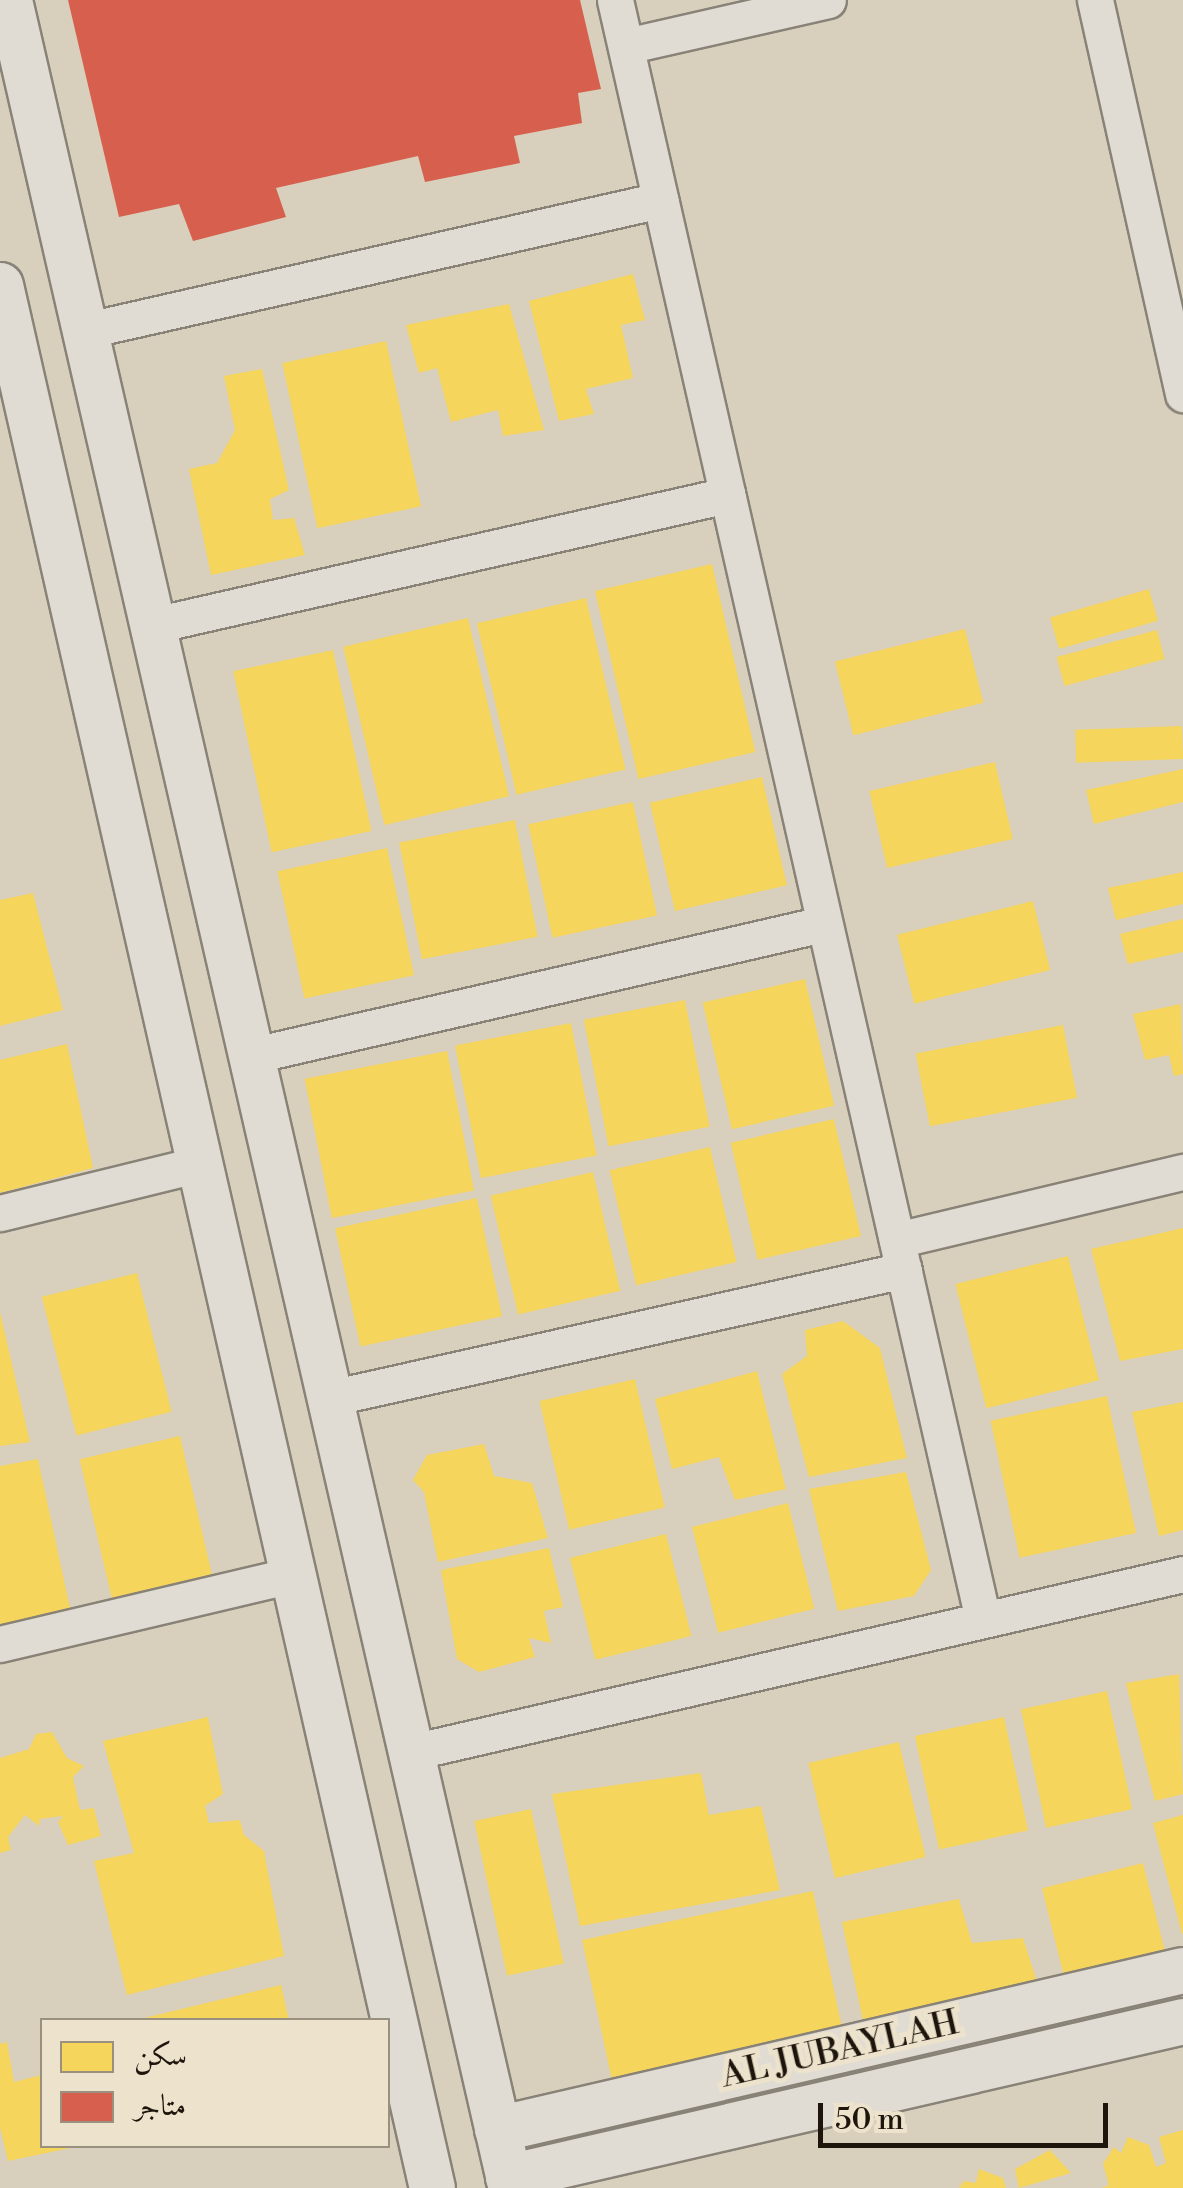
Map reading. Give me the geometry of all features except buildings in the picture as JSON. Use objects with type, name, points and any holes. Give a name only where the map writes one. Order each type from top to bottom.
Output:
[{"type":"street","points":[[9,0],[107,438],[254,1055],[509,2182],[1183,2022]]},
{"type":"street","points":[[615,0],[983,1620]]},
{"type":"street","points":[[626,46],[828,0]]},
{"type":"street","points":[[1095,0],[1180,371]]},
{"type":"street","points":[[84,331],[660,200]]},
{"type":"street","points":[[0,286],[432,2188]]},
{"type":"street","points":[[38,453],[107,438]]},
{"type":"street","points":[[154,625],[727,496]]},
{"type":"street","points":[[254,1055],[823,924]]},
{"type":"street","points":[[0,1214],[200,1164]]},
{"type":"street","points":[[330,1398],[901,1255],[1183,1172]]},
{"type":"street","points":[[412,1752],[1183,1574]]},
{"type":"street","points":[[0,1644],[293,1575]]},
{"type":"street","name":"AL JUBAYLAH","points":[[497,2129],[1183,1970]]}]
